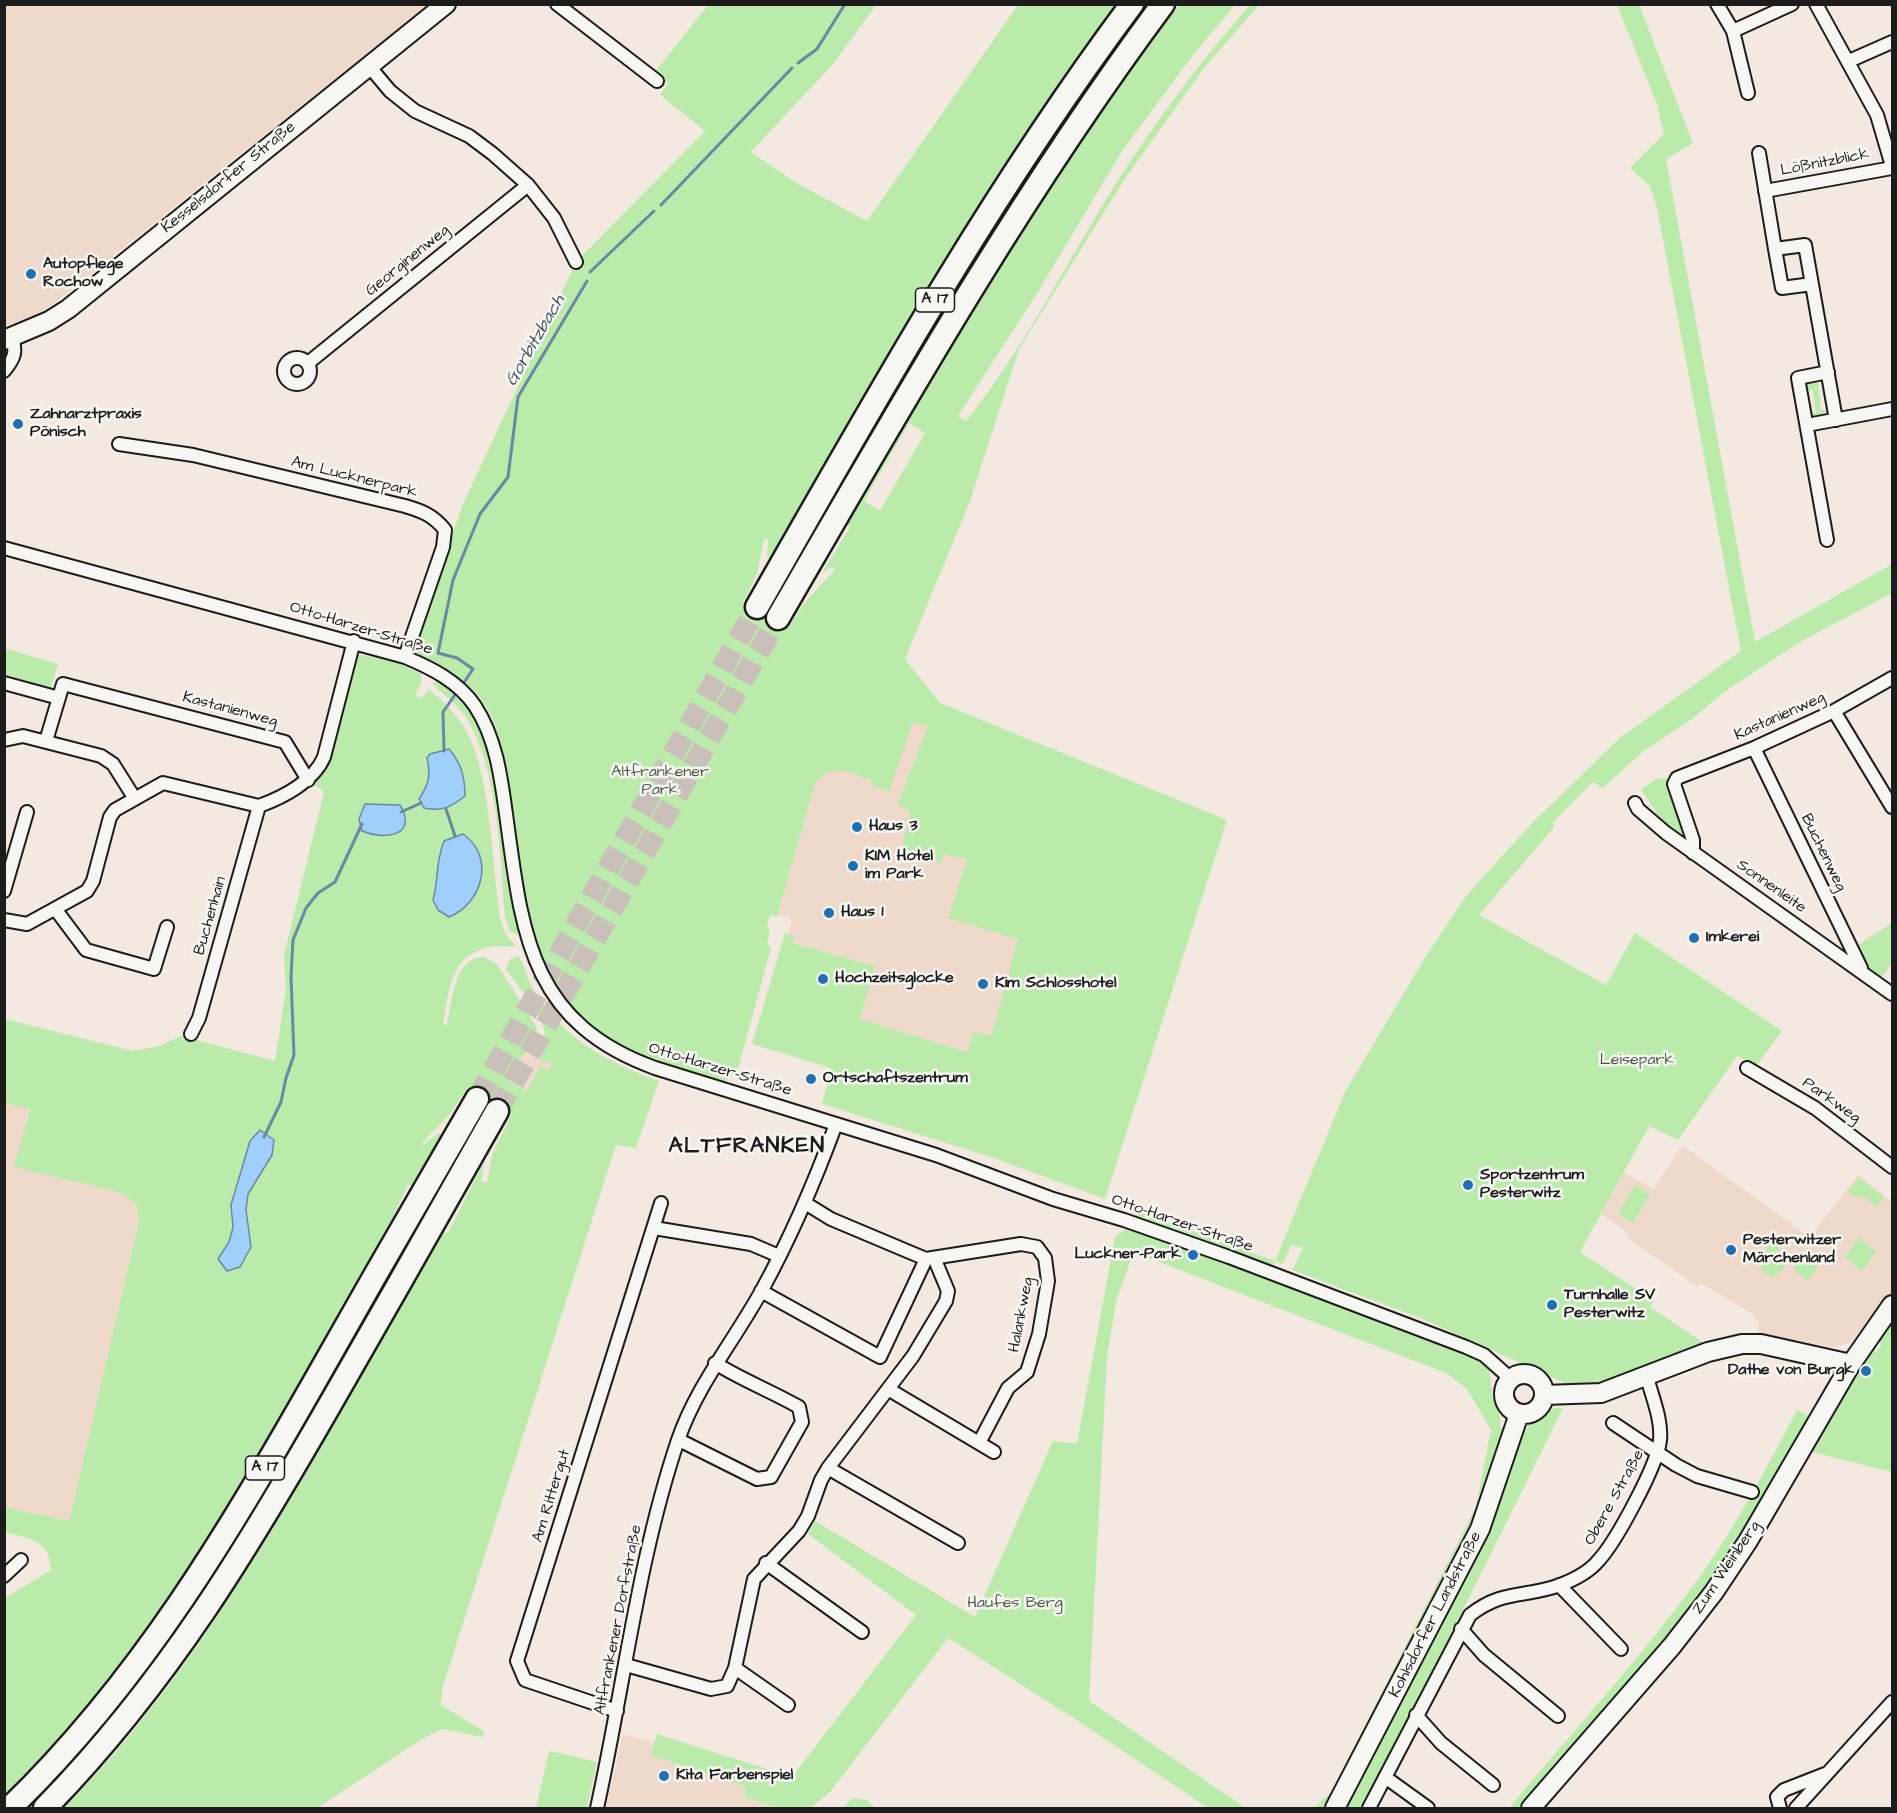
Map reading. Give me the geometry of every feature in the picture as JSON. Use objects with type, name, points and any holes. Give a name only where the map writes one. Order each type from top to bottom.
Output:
[{"type":"highway","name":"A 17","points":[[757,607],[902,355],[986,219],[1076,82],[1132,4]]},
{"type":"highway","name":"A 17","points":[[778,618],[927,358],[1098,93],[1163,4]]},
{"type":"highway","name":"A 17","points":[[10,1809],[59,1758],[134,1669],[205,1569],[477,1099]]},
{"type":"highway","name":"A 17","points":[[45,1809],[91,1759],[153,1685],[220,1590],[277,1497],[497,1111]]},
{"type":"street","name":"Kesselsdorfer Straße","points":[[8,339],[68,309],[446,4]]},
{"type":"street","points":[[557,4],[657,81]]},
{"type":"street","points":[[1717,4],[1732,31],[1748,93]]},
{"type":"street","points":[[1732,31],[1792,4]]},
{"type":"street","points":[[1816,4],[1877,115],[1893,167]]},
{"type":"street","points":[[1849,61],[1893,42]]},
{"type":"street","points":[[369,66],[390,91],[415,111],[469,136],[528,185],[554,218],[576,262]]},
{"type":"street","name":"Lößnitzblick","points":[[1759,153],[1782,288],[1812,284]]},
{"type":"street","name":"Lößnitzblick","points":[[1765,192],[1893,167]]},
{"type":"street","name":"Georginenweg","points":[[308,363],[528,185]]},
{"type":"street","points":[[1775,249],[1805,245],[1836,420]]},
{"type":"street","points":[[4,371],[13,361],[16,348],[8,339]]},
{"type":"street","points":[[1827,540],[1798,378],[1828,372]]},
{"type":"street","points":[[1807,425],[1893,409]]},
{"type":"street","name":"Am Lucknerpark","points":[[119,444],[215,460],[405,506],[427,513],[437,520],[445,530],[443,547],[405,657]]},
{"type":"street","name":"Otto-Harzer-Straße","points":[[4,548],[354,641],[434,669],[461,689],[474,705],[498,759],[517,902],[524,932],[543,979],[576,1021],[616,1051],[640,1062],[936,1155],[1053,1199],[1124,1220],[1484,1355],[1511,1379]]},
{"type":"street","points":[[4,920],[27,924],[57,910],[87,891],[93,881],[110,817],[115,810],[163,783],[259,806],[308,780],[319,768],[324,757],[354,641]]},
{"type":"street","name":"Kastanienweg","points":[[1693,853],[1693,840],[1674,784],[1677,778],[1754,748],[1834,711],[1893,678]]},
{"type":"street","points":[[4,683],[59,698],[46,741]]},
{"type":"street","name":"Kastanienweg","points":[[59,698],[63,684],[285,741],[308,780]]},
{"type":"street","points":[[1834,711],[1893,807]]},
{"type":"street","points":[[4,740],[24,736],[101,756],[113,764],[135,799]]},
{"type":"street","name":"Buchenweg","points":[[1754,748],[1863,972]]},
{"type":"street","name":"Sonnenleite","points":[[1635,802],[1645,815],[1693,853],[1893,994]]},
{"type":"street","name":"Buchenhain","points":[[191,1034],[199,1018],[259,806]]},
{"type":"street","points":[[4,891],[27,812]]},
{"type":"street","points":[[57,910],[86,950],[154,969],[167,927]]},
{"type":"street","name":"Parkweg","points":[[1747,1068],[1815,1108],[1893,1167]]},
{"type":"street","name":"Altfrankener Dorfstraße","points":[[597,1809],[652,1534],[679,1440],[695,1401],[715,1363],[761,1291],[779,1256],[805,1203],[836,1124]]},
{"type":"street","name":"Am Rittergut","points":[[617,1711],[525,1680],[517,1661],[661,1203]]},
{"type":"street","points":[[626,1665],[711,1689],[727,1686],[735,1668],[754,1579],[766,1563],[799,1531],[808,1516],[820,1480],[828,1467],[888,1389],[932,1327],[946,1301],[948,1291],[931,1259],[831,1219],[805,1203]]},
{"type":"street","points":[[654,1228],[751,1244],[779,1256]]},
{"type":"street","name":"Halankweg","points":[[931,1259],[1021,1244],[1037,1247],[1046,1258],[1048,1281],[1039,1334],[1027,1372],[1008,1388],[979,1443]]},
{"type":"street","points":[[761,1291],[880,1357],[931,1259]]},
{"type":"street","name":"Zum Weinberg","points":[[1531,1809],[1672,1646],[1714,1592],[1748,1541],[1851,1364],[1893,1305]]},
{"type":"street","points":[[1544,1395],[1601,1393],[1708,1352],[1742,1344],[1761,1344],[1851,1364]]},
{"type":"street","points":[[679,1440],[757,1479],[771,1477],[802,1422],[799,1407],[760,1385],[744,1381],[715,1363]]},
{"type":"street","points":[[1516,1375],[1530,1375],[1540,1382],[1544,1395],[1536,1410],[1519,1414],[1505,1402],[1504,1389],[1516,1375]]},
{"type":"street","name":"Obere Straße","points":[[1369,1809],[1470,1615],[1487,1602],[1504,1596],[1559,1586],[1598,1562],[1615,1539],[1658,1453],[1660,1424],[1647,1377]]},
{"type":"street","points":[[888,1389],[994,1452]]},
{"type":"street","name":"Kohlsdorfer Landstraße","points":[[1335,1809],[1480,1529],[1519,1414]]},
{"type":"street","points":[[1613,1423],[1697,1476],[1752,1492]]},
{"type":"street","points":[[828,1467],[958,1543]]},
{"type":"street","points":[[4,1576],[21,1560]]},
{"type":"street","points":[[766,1563],[862,1632]]},
{"type":"street","points":[[1559,1586],[1621,1649]]},
{"type":"street","points":[[1461,1629],[1484,1655],[1558,1716]]},
{"type":"street","points":[[735,1668],[788,1705]]},
{"type":"street","points":[[1796,1809],[1893,1702]]},
{"type":"street","points":[[1416,1715],[1441,1743],[1493,1785]]},
{"type":"street","points":[[1780,1809],[1776,1797],[1784,1790],[1827,1774]]},
{"type":"street","points":[[1384,1778],[1428,1809]]},
{"type":"shaded area","points":[[5,4],[427,5],[47,309],[5,327]]},
{"type":"shaded area","points":[[913,722],[928,727],[897,805],[911,812],[901,850],[941,863],[944,854],[967,860],[1018,939],[991,1036],[968,1052],[860,1019],[875,966],[793,942],[795,937],[788,934],[792,922],[788,917],[778,915],[815,784],[823,774],[834,769],[903,756],[900,755]]},
{"type":"shaded area","points":[[534,1049],[552,1065],[549,1071],[541,1066],[526,1091],[508,1080],[524,1054]]},
{"type":"shaded area","points":[[5,1103],[30,1108],[15,1167],[122,1193],[136,1205],[139,1221],[69,1521],[5,1507]]},
{"type":"shaded area","name":"Pesterwitzer Märchenland","points":[[1682,1145],[1810,1237],[1858,1175],[1892,1202],[1892,1291],[1850,1343],[1833,1347],[1758,1334],[1759,1323],[1753,1314],[1701,1283],[1698,1287],[1632,1241],[1624,1230],[1601,1214],[1624,1172],[1654,1189]]},
{"type":"shaded area","name":"Kita Farbenspiel","points":[[623,1734],[654,1743],[650,1755],[746,1787],[744,1797],[779,1808],[606,1808]]},
{"type":"green space","name":"Altfrankener Park","points":[[708,5],[876,5],[833,64],[751,152],[800,185],[867,221],[1018,5],[1117,5],[975,214],[896,341],[772,560],[767,557],[768,539],[764,539],[757,574],[743,603],[788,628],[805,602],[835,570],[832,567],[822,573],[850,527],[846,523],[924,390],[1005,259],[1089,130],[1179,5],[1235,5],[1193,55],[1122,151],[1038,292],[958,416],[966,421],[1009,362],[1124,171],[1153,128],[1200,65],[1250,5],[1259,5],[1204,68],[1124,180],[1019,349],[970,501],[905,659],[940,703],[1227,820],[1105,1199],[991,1157],[822,1104],[831,1068],[752,1044],[785,933],[795,937],[793,943],[875,966],[860,1019],[967,1052],[973,1032],[991,1036],[1018,939],[948,918],[967,860],[944,854],[941,863],[901,850],[911,812],[897,805],[928,727],[913,722],[889,792],[871,784],[871,780],[841,771],[828,773],[815,784],[777,917],[770,915],[767,944],[771,948],[738,1069],[726,1081],[653,1061],[606,1037],[578,1013],[557,986],[541,956],[530,924],[507,770],[495,726],[482,700],[475,692],[416,652],[414,645],[463,504],[576,262],[705,131],[660,95],[668,83],[654,73]],"holes":[[[909,423],[925,433],[880,511],[864,501]]]},
{"type":"green space","name":"Leisepark","points":[[1617,5],[1639,5],[1693,143],[1666,159],[1755,642],[1892,564],[1892,593],[1800,642],[1723,693],[1692,719],[1642,752],[1603,788],[1593,782],[1552,823],[1555,826],[1479,915],[1606,985],[1635,933],[1782,1031],[1757,1065],[1737,1056],[1678,1140],[1649,1126],[1580,1252],[1654,1301],[1650,1307],[1705,1344],[1621,1378],[1598,1383],[1565,1383],[1423,1319],[1292,1270],[1303,1248],[1291,1245],[1283,1264],[1275,1261],[1345,1092],[1423,961],[1466,896],[1533,822],[1620,738],[1741,651],[1657,208],[1650,186],[1630,168],[1664,134],[1657,104]]},
{"type":"green space","points":[[1822,378],[1826,384],[1818,382],[1821,409],[1830,412],[1827,416],[1813,418],[1807,411],[1816,413],[1813,391],[1804,389],[1804,383]]},
{"type":"green space","points":[[4,648],[58,664],[51,688],[5,674]]},
{"type":"green space","points":[[355,656],[394,661],[421,674],[421,683],[415,695],[422,698],[429,689],[456,715],[468,734],[482,774],[490,823],[500,918],[505,933],[516,946],[482,949],[463,961],[452,979],[443,1024],[447,1025],[460,973],[473,959],[483,957],[496,963],[537,1028],[536,1045],[524,1054],[509,1081],[526,1091],[541,1066],[549,1071],[552,1065],[547,1061],[542,1063],[541,1059],[544,1034],[542,1024],[506,969],[510,959],[519,956],[536,994],[548,1011],[575,1038],[606,1058],[659,1081],[636,1148],[616,1145],[442,1689],[441,1705],[485,1732],[482,1737],[442,1729],[424,1738],[317,1808],[64,1808],[148,1712],[222,1609],[289,1502],[444,1232],[448,1233],[484,1162],[481,1182],[487,1182],[493,1152],[511,1116],[467,1089],[450,1114],[422,1143],[423,1145],[438,1133],[441,1135],[411,1186],[408,1185],[391,1221],[279,1422],[199,1553],[156,1617],[110,1678],[40,1761],[5,1798],[5,1598],[51,1570],[47,1552],[42,1546],[30,1539],[5,1532],[5,1507],[69,1521],[139,1221],[136,1205],[122,1193],[14,1167],[30,1109],[5,1103],[5,1019],[133,1051],[159,1046],[181,1036],[275,1061],[286,989],[284,955],[324,792],[311,782]],"holes":[[[274,1140],[272,1155],[248,1194],[246,1210],[251,1247],[218,1259],[229,1242],[233,1227],[231,1205],[250,1141]]]},
{"type":"green space","points":[[438,680],[470,711],[491,759],[518,935],[510,931],[505,918],[496,814],[485,761],[465,716],[432,684]]},
{"type":"green space","points":[[1673,778],[1686,839],[1670,830],[1641,790],[1656,779]]},
{"type":"green space","points":[[1892,923],[1892,963],[1881,978],[1872,972],[1858,945]]},
{"type":"green space","points":[[1857,1179],[1861,1179],[1884,1197],[1877,1207],[1864,1196],[1856,1198],[1848,1192]]},
{"type":"green space","points":[[1635,1185],[1650,1194],[1633,1223],[1618,1214]]},
{"type":"green space","points":[[1123,1203],[1134,1210],[1275,1261],[1272,1269],[1140,1220]]},
{"type":"green space","name":"Haufes Berg","points":[[1128,1227],[1413,1332],[1488,1364],[1500,1417],[1500,1427],[1505,1428],[1474,1528],[1328,1808],[1314,1808],[1331,1792],[1476,1507],[1491,1430],[1467,1389],[1446,1373],[1141,1255],[1131,1259],[1116,1301],[1107,1358],[1089,1701],[1246,1808],[1208,1808],[948,1638],[830,1792],[810,1808],[779,1808],[744,1797],[746,1787],[650,1755],[657,1734],[792,1777],[916,1615],[808,1534],[815,1521],[975,1617],[1053,1441],[1077,1444],[1115,1237]]},
{"type":"green space","points":[[1772,1236],[1776,1238],[1780,1247],[1777,1253],[1767,1253],[1767,1242]]},
{"type":"green space","points":[[1859,1238],[1876,1252],[1862,1271],[1845,1257]]},
{"type":"green space","points":[[1783,1254],[1787,1264],[1778,1274],[1771,1277],[1761,1269],[1764,1259]]},
{"type":"green space","points":[[1802,1256],[1818,1267],[1808,1281],[1793,1269]]},
{"type":"green space","points":[[1892,1320],[1892,1472],[1808,1451],[1870,1350],[1876,1352],[1881,1345],[1878,1340]]},
{"type":"green space","points":[[1553,1408],[1563,1408],[1381,1775],[1363,1808],[1344,1808],[1483,1542],[1523,1435],[1529,1425]]},
{"type":"green space","points":[[1797,1410],[1812,1418],[1743,1538],[1664,1647],[1525,1808],[1509,1808],[1633,1663],[1703,1572],[1741,1513]]},
{"type":"green space","points":[[549,1751],[597,1762],[587,1808],[536,1808]]},
{"type":"green space","points":[[853,1798],[866,1800],[876,1808],[842,1808]]},
{"type":"water","points":[[449,749],[461,771],[465,796],[446,808],[424,808],[419,799],[428,779],[427,758],[430,754]]},
{"type":"water","points":[[365,804],[400,805],[405,816],[402,830],[388,835],[362,831],[359,819]]},
{"type":"water","points":[[463,834],[473,844],[479,855],[482,867],[481,879],[470,902],[449,917],[438,910],[433,900],[439,857],[444,841]]},
{"type":"water","points":[[260,1130],[274,1140],[272,1155],[248,1194],[246,1210],[251,1247],[240,1267],[227,1271],[218,1259],[229,1242],[233,1227],[231,1205],[250,1141]]},
{"type":"waterway","name":"Gorbitzbach","points":[[798,63],[817,49],[845,4]]},
{"type":"waterway","name":"Gorbitzbach","points":[[661,205],[792,68]]},
{"type":"waterway","name":"Gorbitzbach","points":[[590,272],[654,211]]},
{"type":"waterway","name":"Gorbitzbach","points":[[461,687],[473,669],[457,658],[438,653],[453,580],[480,514],[508,477],[518,397],[587,281]]},
{"type":"waterway","points":[[444,751],[443,712],[457,692]]},
{"type":"waterway","points":[[401,812],[421,803]]},
{"type":"waterway","points":[[446,809],[455,836]]},
{"type":"waterway","points":[[264,1137],[281,1102],[294,1055],[291,977],[293,940],[306,908],[318,893],[335,882],[362,824]]},
{"type":"tunnel","points":[[477,1099],[757,607]]},
{"type":"tunnel","points":[[497,1111],[778,618]]},
{"type":"place","name":"Autopflege Rochow","points":[[31,274]]},
{"type":"place","name":"Zahnarztpraxis Pönisch","points":[[18,424]]},
{"type":"place","name":"Haus 3","points":[[857,827]]},
{"type":"place","name":"KIM Hotel im Park","points":[[853,866]]},
{"type":"place","name":"Haus 1","points":[[829,913]]},
{"type":"place","name":"Imkerei","points":[[1694,938]]},
{"type":"place","name":"Hochzeitsglocke","points":[[823,979]]},
{"type":"place","name":"Kim Schlosshotel","points":[[983,984]]},
{"type":"place","name":"Ortschaftszentrum","points":[[811,1079]]},
{"type":"place","name":"Sportzentrum Pesterwitz","points":[[1468,1185]]},
{"type":"place","name":"Pesterwitzer Märchenland","points":[[1731,1250]]},
{"type":"place","name":"Luckner-Park","points":[[1193,1255]]},
{"type":"place","name":"Turnhalle SV Pesterwitz","points":[[1552,1305]]},
{"type":"place","name":"Dathe von Burgk","points":[[1866,1371]]},
{"type":"place","name":"Kita Farbenspiel","points":[[664,1776]]},
{"type":"district","name":"ALTFRANKEN","points":[[747,1147]]}]
